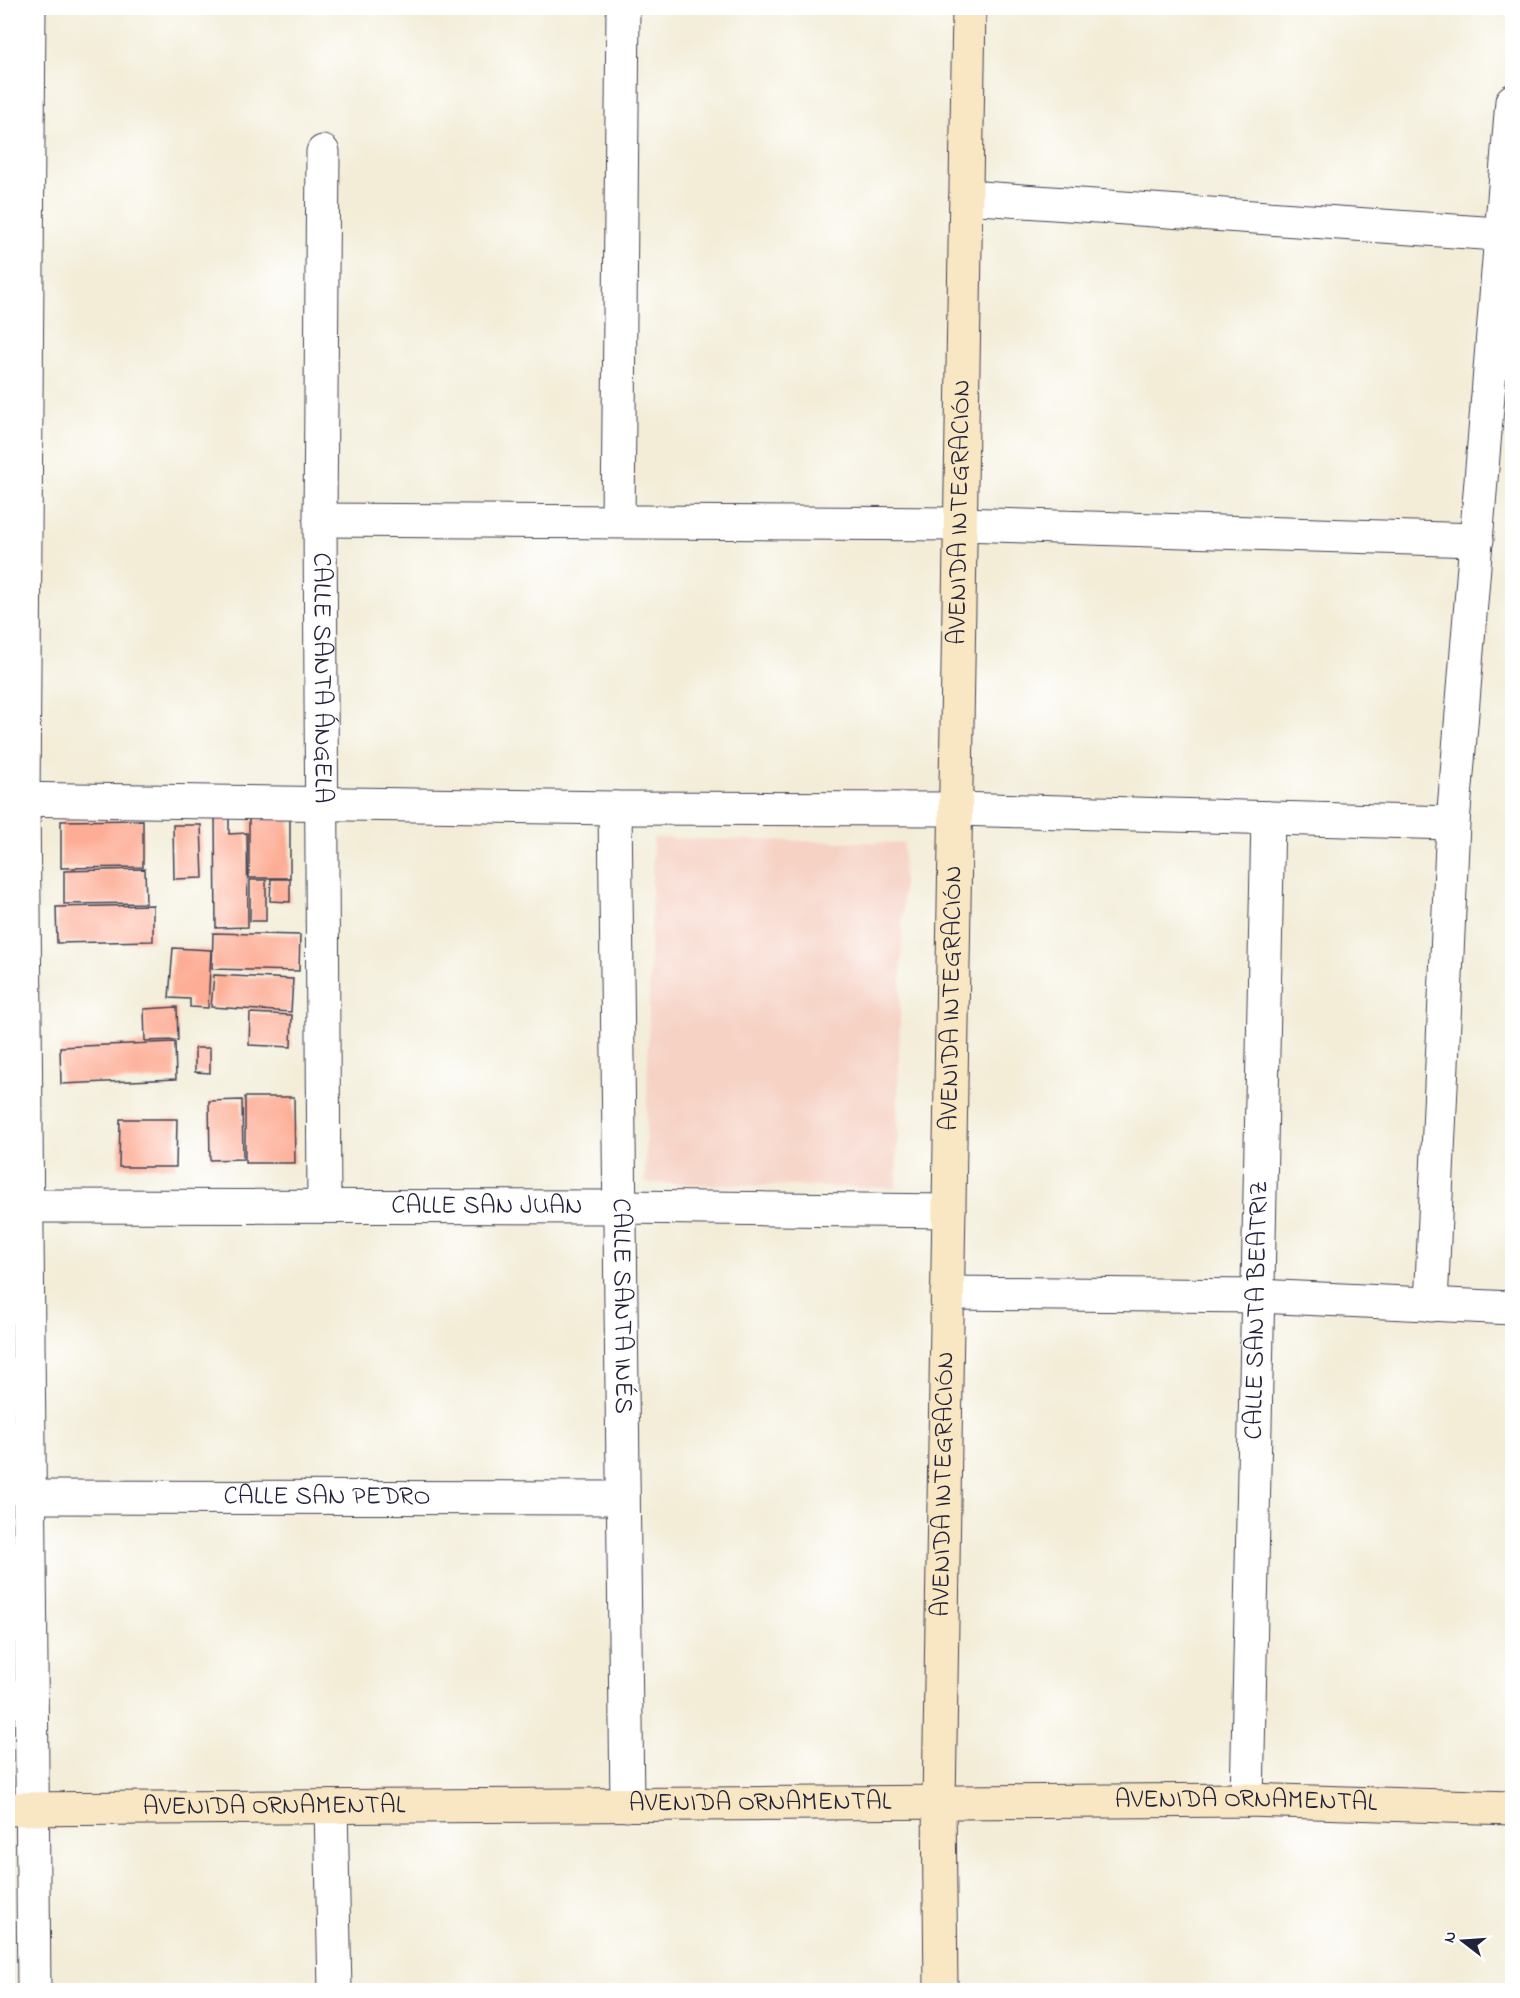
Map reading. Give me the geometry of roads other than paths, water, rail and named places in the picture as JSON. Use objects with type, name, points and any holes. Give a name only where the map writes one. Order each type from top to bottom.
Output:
[{"type":"street","points":[[29,8],[15,799],[27,1206],[30,1497],[20,1809],[34,1990]]},
{"type":"street","points":[[618,522],[623,8]]},
{"type":"street","name":"AVENIDA INTEGRACIÓN","points":[[941,1990],[939,1802],[969,8]]},
{"type":"street","points":[[1431,1305],[1453,823],[1477,540],[1507,234],[1512,101]]},
{"type":"street","name":"CALLE SANTA ÁNGELA","points":[[323,152],[320,520],[324,1206]]},
{"type":"street","points":[[966,197],[1507,234]]},
{"type":"street","points":[[320,520],[960,524],[1477,540]]},
{"type":"street","points":[[15,799],[615,808],[956,809],[1453,823]]},
{"type":"street","name":"CALLE SANTA INÉS","points":[[615,808],[627,1805]]},
{"type":"street","name":"CALLE SANTA BEATRIZ","points":[[1247,1800],[1268,818]]},
{"type":"street","name":"CALLE SAN JUAN","points":[[27,1206],[948,1210]]},
{"type":"street","points":[[947,1293],[1258,1296],[1512,1308]]},
{"type":"street","name":"CALLE SAN PEDRO","points":[[30,1497],[624,1498]]},
{"type":"street","name":"AVENIDA ORNAMENTAL","points":[[20,1809],[1247,1800],[1512,1808]]},
{"type":"street","points":[[331,1807],[335,1990]]}]
